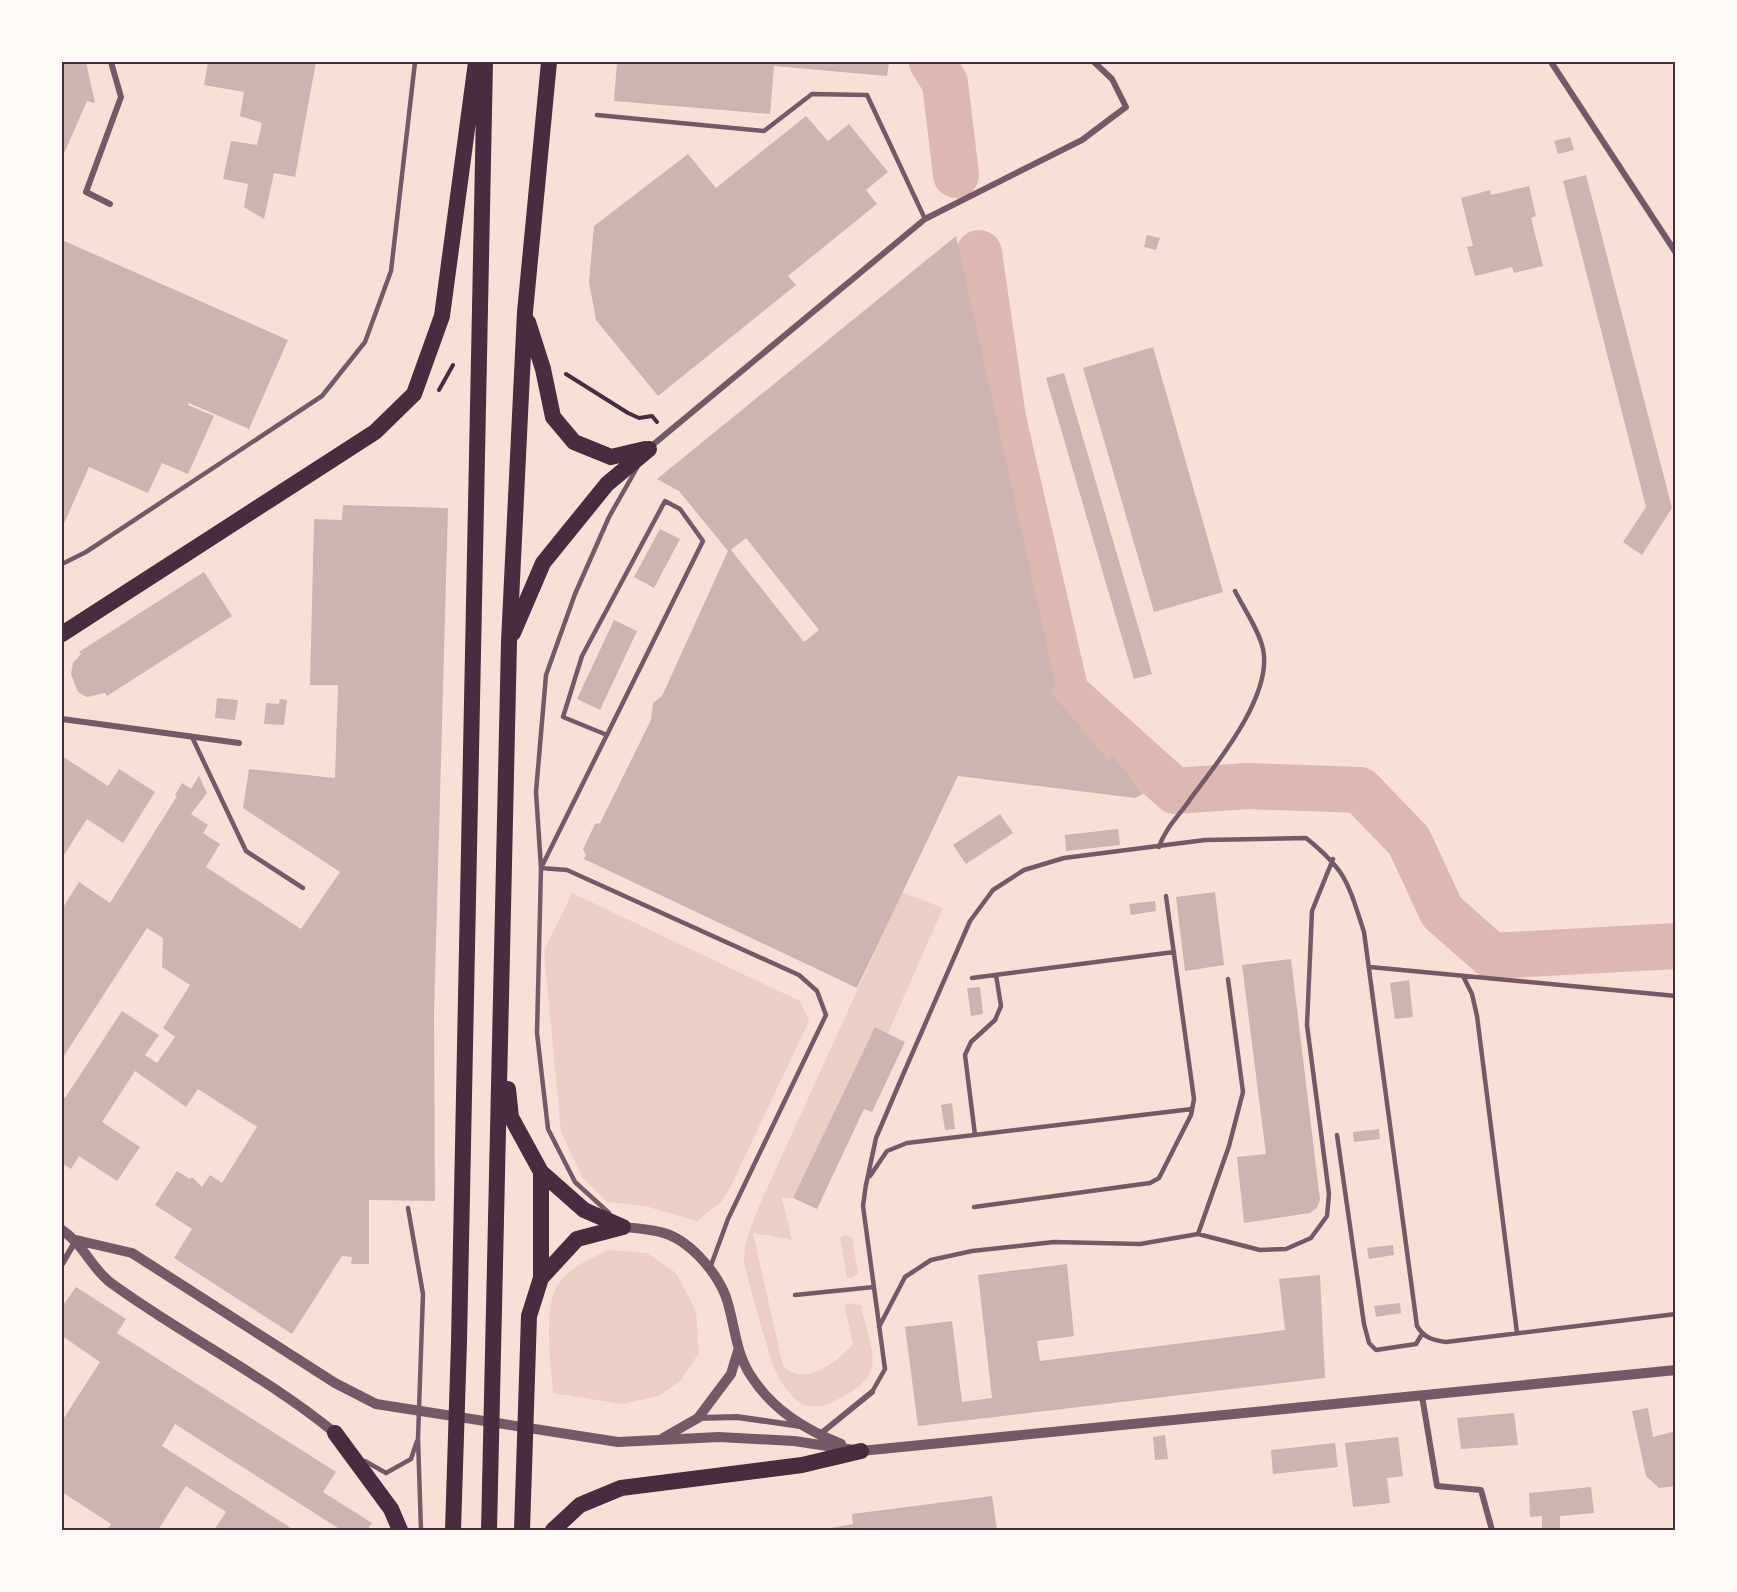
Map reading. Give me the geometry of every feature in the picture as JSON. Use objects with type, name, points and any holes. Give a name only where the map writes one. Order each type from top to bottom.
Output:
[{"type":"highway","points":[[62,634],[375,432],[414,394],[442,316],[476,62]]},
{"type":"highway","points":[[453,1530],[460,1330],[485,62]]},
{"type":"highway","points":[[489,1530],[509,642],[525,312],[549,62]]},
{"type":"highway","points":[[525,312],[543,369],[553,417],[574,442],[611,457],[649,448]]},
{"type":"highway","points":[[509,642],[543,563],[607,484],[649,448]]},
{"type":"highway","points":[[501,1026],[511,1117],[541,1172],[584,1210],[623,1227]]},
{"type":"highway","points":[[522,1530],[529,1316],[541,1278],[541,1172]]},
{"type":"highway","points":[[541,1278],[576,1239],[623,1227]]},
{"type":"highway","points":[[335,1433],[391,1509],[400,1530]]},
{"type":"highway","points":[[560,1528],[580,1505],[621,1488],[802,1465],[861,1451]]},
{"type":"street","points":[[110,204],[86,192],[121,97],[111,62]]},
{"type":"street","points":[[649,448],[925,219],[1082,140],[1126,107],[1112,79],[1094,62]]},
{"type":"street","points":[[1551,62],[1676,253]]},
{"type":"street","points":[[62,719],[239,743]]},
{"type":"street","points":[[623,1227],[662,1232],[700,1255],[725,1296],[738,1351],[751,1376],[780,1411],[819,1435],[861,1451]]},
{"type":"street","points":[[62,1230],[76,1240],[109,1281],[296,1401],[335,1433]]},
{"type":"street","points":[[62,1264],[76,1240]]},
{"type":"street","points":[[76,1240],[132,1253],[335,1383],[376,1404],[618,1442],[719,1437],[784,1440],[861,1451],[1676,1370]]},
{"type":"street","points":[[659,1440],[698,1418],[731,1374],[738,1351]]},
{"type":"street","points":[[819,1435],[872,1392]]},
{"type":"street","points":[[1422,1396],[1437,1486],[1481,1490],[1492,1530]]},
{"type":"street","points":[[698,1418],[737,1417],[804,1427]]},
{"type":"lane","points":[[62,564],[86,552],[322,396],[365,342],[391,271],[415,62]]},
{"type":"lane","points":[[597,115],[764,132],[812,94],[867,95],[925,219]]},
{"type":"lane","points":[[623,1227],[575,1182],[548,1129],[537,1033],[541,868],[536,792],[546,675],[574,594],[600,537],[649,448]]},
{"type":"lane","points":[[541,868],[607,735],[703,541],[680,509],[664,501],[582,656],[563,717],[607,735]]},
{"type":"lane","points":[[1159,847],[1164,832],[1210,772],[1258,697],[1263,678],[1263,648],[1235,591]]},
{"type":"lane","points":[[192,737],[246,851],[303,888]]},
{"type":"lane","points":[[872,1392],[885,1369],[863,1206],[866,1185],[876,1138],[970,921],[993,890],[1024,870],[1064,858],[1205,840],[1306,838],[1333,859],[1347,880],[1364,932],[1370,967],[1417,1326],[1422,1334],[1446,1342],[1676,1314]]},
{"type":"lane","points":[[879,1327],[905,1277],[931,1260],[972,1251],[1054,1242],[1140,1244],[1198,1234],[1260,1250],[1286,1249],[1311,1238],[1327,1216],[1329,1194],[1307,1024],[1311,911],[1333,859]]},
{"type":"lane","points":[[541,868],[567,870],[799,975],[817,991],[826,1015],[728,1219],[710,1270]]},
{"type":"lane","points":[[974,1207],[1150,1183],[1159,1178],[1192,1109],[1194,1099],[1166,896]]},
{"type":"lane","points":[[972,978],[1174,952]]},
{"type":"lane","points":[[1370,967],[1676,996]]},
{"type":"lane","points":[[975,1135],[965,1055],[971,1042],[995,1020],[1001,1006],[996,975]]},
{"type":"lane","points":[[1463,975],[1473,994],[1477,1016],[1517,1333]]},
{"type":"lane","points":[[1198,1234],[1228,1146],[1243,1092],[1228,979]]},
{"type":"lane","points":[[866,1185],[874,1168],[887,1151],[898,1145],[1192,1109]]},
{"type":"lane","points":[[1337,1135],[1364,1324],[1369,1343],[1376,1350],[1416,1344],[1422,1334]]},
{"type":"lane","points":[[408,1208],[423,1294],[418,1438],[421,1530]]},
{"type":"lane","points":[[795,1295],[874,1287]]},
{"type":"lane","points":[[335,1433],[368,1464],[386,1473],[411,1459],[418,1438]]},
{"type":"path","points":[[441,389],[453,365]]},
{"type":"path","points":[[562,372],[628,413],[639,418],[652,416],[667,433]]},
{"type":"shaded area","points":[[902,892],[943,908],[888,1033],[875,1027],[793,1198],[782,1198],[792,1240],[753,1233],[783,1366],[791,1372],[801,1374],[820,1370],[846,1351],[853,1344],[845,1308],[847,1303],[861,1305],[872,1352],[870,1373],[851,1392],[833,1402],[820,1406],[807,1406],[789,1392],[773,1366],[745,1266],[746,1243],[764,1195]]},
{"type":"shaded area","points":[[572,893],[800,1001],[809,1021],[730,1188],[721,1202],[697,1221],[645,1206],[607,1202],[582,1177],[561,1132],[544,951]]},
{"type":"shaded area","points":[[846,1235],[852,1238],[858,1273],[852,1278],[847,1278],[840,1237]]},
{"type":"shaded area","points":[[608,1250],[647,1253],[676,1273],[696,1311],[699,1353],[680,1381],[659,1396],[622,1404],[553,1393],[549,1321],[554,1293],[569,1272]]},
{"type":"building","points":[[62,62],[86,62],[95,103],[87,101],[62,158]]},
{"type":"building","points":[[208,62],[316,62],[295,177],[274,173],[264,219],[244,207],[248,184],[223,179],[231,141],[257,145],[262,123],[240,116],[244,92],[204,85]]},
{"type":"building","points":[[617,62],[889,62],[887,76],[774,66],[770,114],[614,101]]},
{"type":"building","points":[[806,116],[828,141],[849,124],[888,172],[866,190],[877,204],[788,276],[796,285],[658,396],[596,320],[589,282],[594,226],[688,154],[716,188]]},
{"type":"building","points":[[1570,137],[1574,150],[1558,154],[1554,141]]},
{"type":"building","points":[[1586,175],[1672,508],[1642,555],[1623,542],[1646,507],[1563,181]]},
{"type":"building","points":[[1529,186],[1536,216],[1531,218],[1543,266],[1514,273],[1512,267],[1475,276],[1467,247],[1473,246],[1461,198],[1490,190],[1491,195]]},
{"type":"building","points":[[1147,235],[1160,238],[1156,250],[1144,247]]},
{"type":"building","points":[[956,236],[1056,686],[1051,692],[1108,760],[1112,756],[1143,794],[1135,798],[958,776],[857,988],[584,859],[586,855],[583,849],[595,824],[600,823],[651,720],[653,703],[662,696],[728,551],[679,491],[657,479]],"holes":[[[746,538],[819,630],[804,642],[731,550]]]},
{"type":"building","points":[[62,240],[288,340],[249,429],[189,403],[188,405],[214,416],[188,474],[162,463],[148,493],[89,467],[62,528]]},
{"type":"building","points":[[1153,347],[1223,592],[1154,612],[1083,368]]},
{"type":"building","points":[[1064,373],[1152,674],[1134,679],[1046,378]]},
{"type":"building","points":[[343,505],[448,508],[434,1014],[435,1201],[369,1200],[369,1264],[351,1264],[352,1257],[342,1256],[292,1334],[174,1258],[192,1229],[155,1205],[177,1171],[190,1179],[192,1177],[202,1187],[210,1175],[222,1183],[257,1127],[198,1089],[186,1107],[135,1071],[102,1122],[140,1147],[117,1181],[79,1156],[71,1169],[62,1163],[62,1096],[65,1098],[122,1011],[159,1035],[145,1055],[157,1063],[175,1037],[163,1028],[190,985],[162,967],[163,938],[147,928],[62,1059],[62,909],[79,882],[110,903],[177,796],[175,795],[182,783],[191,789],[199,776],[207,793],[191,814],[208,825],[203,833],[220,844],[206,867],[301,929],[340,872],[243,808],[249,769],[335,778],[338,685],[310,685],[314,519],[342,520]]},
{"type":"building","points":[[660,529],[680,539],[654,588],[634,577]]},
{"type":"building","points":[[204,572],[232,616],[107,696],[105,693],[87,697],[78,692],[71,674],[73,663],[81,654],[79,652]]},
{"type":"building","points":[[614,620],[637,631],[600,710],[577,699]]},
{"type":"building","points":[[217,698],[238,700],[235,720],[215,718]]},
{"type":"building","points":[[280,699],[287,700],[284,725],[264,724],[266,703],[279,704]]},
{"type":"building","points":[[62,756],[108,786],[119,769],[155,792],[123,843],[87,819],[62,858]]},
{"type":"building","points":[[1000,814],[1013,833],[966,864],[953,845]]},
{"type":"building","points":[[1118,829],[1120,845],[1066,851],[1065,835]]},
{"type":"building","points":[[1215,892],[1224,965],[1185,971],[1176,897]]},
{"type":"building","points":[[1155,901],[1156,911],[1131,915],[1129,904]]},
{"type":"building","points":[[1291,959],[1320,1200],[1317,1208],[1310,1213],[1244,1223],[1237,1157],[1266,1154],[1242,965]]},
{"type":"building","points":[[1409,980],[1413,1017],[1395,1019],[1390,983]]},
{"type":"building","points":[[980,987],[983,1014],[971,1016],[967,988]]},
{"type":"building","points":[[875,1027],[905,1042],[872,1112],[864,1109],[817,1209],[793,1198]]},
{"type":"building","points":[[952,1103],[955,1129],[945,1130],[941,1105]]},
{"type":"building","points":[[1379,1129],[1380,1139],[1354,1142],[1353,1132]]},
{"type":"building","points":[[1393,1245],[1394,1255],[1369,1259],[1367,1248]]},
{"type":"building","points":[[1067,1264],[1074,1336],[1037,1341],[1040,1361],[1285,1330],[1279,1279],[1320,1275],[1325,1378],[918,1426],[905,1327],[952,1321],[962,1402],[992,1398],[978,1275]]},
{"type":"building","points":[[76,1287],[126,1319],[117,1333],[336,1472],[323,1492],[372,1523],[367,1530],[341,1530],[175,1424],[162,1446],[294,1530],[214,1530],[226,1512],[186,1486],[158,1530],[107,1530],[111,1524],[62,1492],[62,1421],[100,1362],[62,1336],[62,1307]]},
{"type":"building","points":[[1400,1303],[1401,1313],[1376,1317],[1374,1306]]},
{"type":"building","points":[[1648,1408],[1653,1437],[1676,1431],[1676,1486],[1659,1488],[1646,1476],[1632,1411]]},
{"type":"building","points":[[1514,1413],[1518,1445],[1461,1449],[1457,1418]]},
{"type":"building","points":[[1165,1435],[1168,1459],[1155,1460],[1153,1437]]},
{"type":"building","points":[[1398,1437],[1403,1476],[1387,1478],[1390,1503],[1353,1507],[1345,1443]]},
{"type":"building","points":[[1335,1443],[1338,1467],[1273,1474],[1271,1450]]},
{"type":"building","points":[[1591,1487],[1594,1513],[1560,1516],[1560,1530],[1542,1530],[1542,1516],[1530,1517],[1529,1493]]},
{"type":"building","points":[[992,1496],[997,1530],[819,1530],[853,1524],[852,1514]]},
{"type":"waterway","points":[[932,62],[945,83],[956,175]]},
{"type":"waterway","points":[[979,253],[1003,418],[1066,693],[1175,791],[1247,786],[1360,790],[1409,841],[1442,912],[1492,956],[1676,946]]}]
